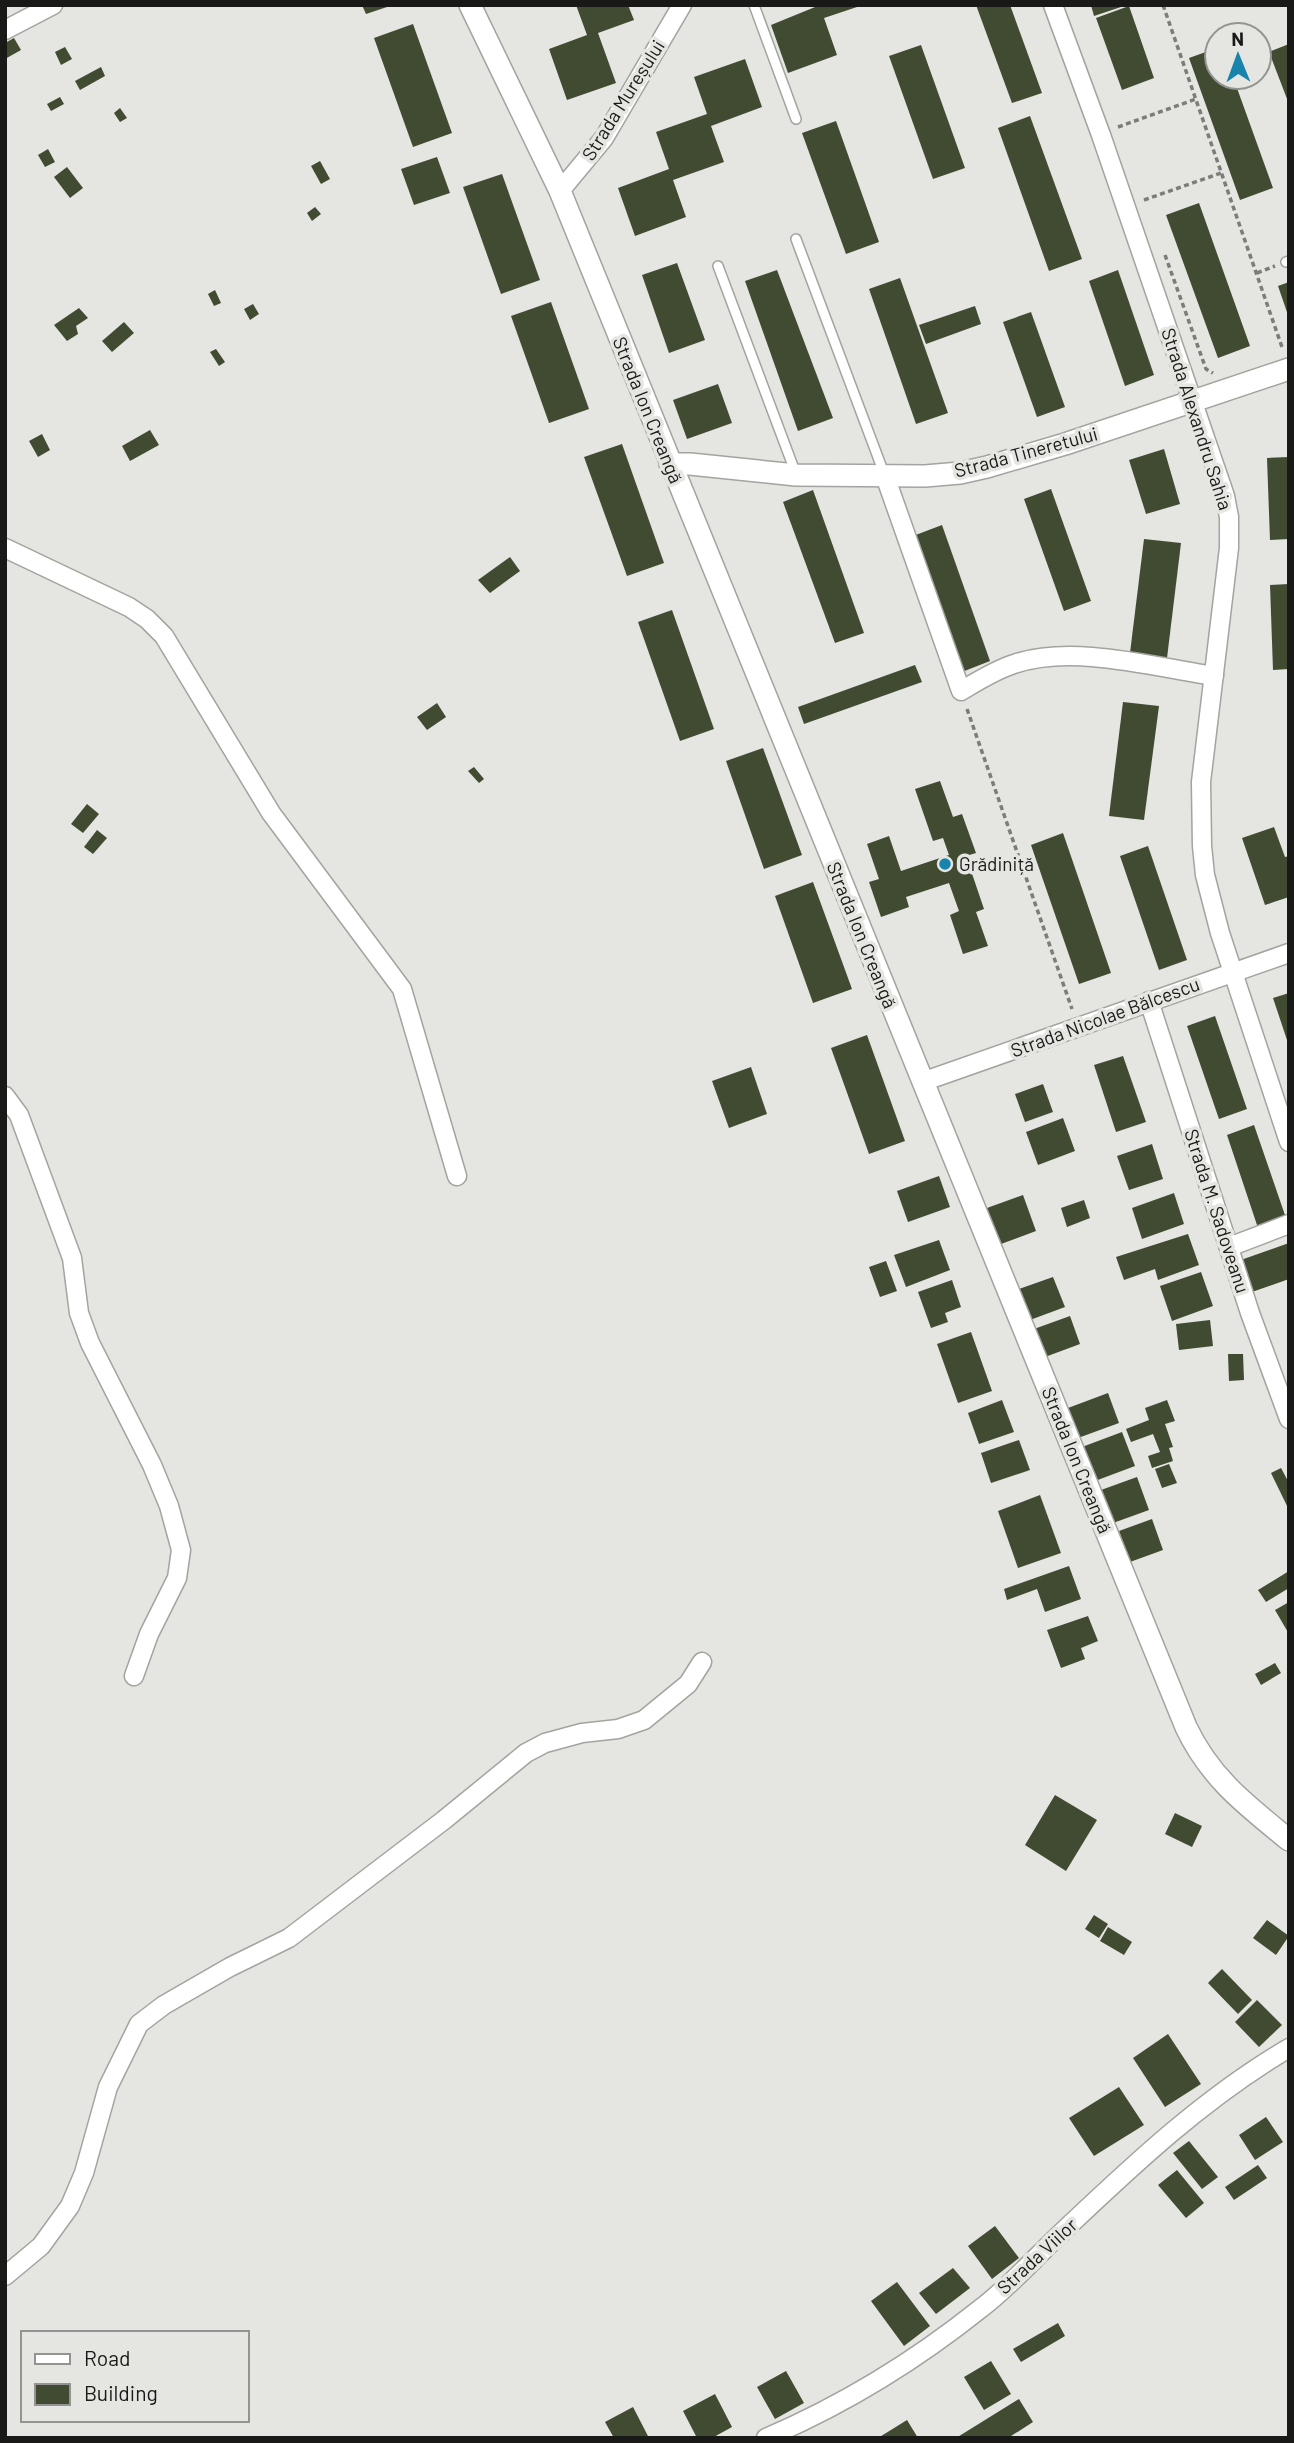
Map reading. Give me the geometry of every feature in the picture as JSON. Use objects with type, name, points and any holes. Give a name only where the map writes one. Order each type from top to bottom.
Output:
[{"type":"street","points":[[5,30],[53,5]]},
{"type":"street","name":"Strada Ion Creangă","points":[[470,5],[560,191],[1195,1747],[1234,1796],[1289,1840]]},
{"type":"street","name":"Strada Mureșului","points":[[560,191],[604,138],[682,5]]},
{"type":"street","name":"Strada Alexandru Sahia","points":[[1053,5],[1194,401],[1220,477],[1229,517],[1229,548],[1201,782],[1202,846],[1212,905],[1289,1142]]},
{"type":"street","name":"Strada Tineretului","points":[[670,464],[796,475],[886,476],[925,476],[987,467],[1194,401],[1287,363]]},
{"type":"street","points":[[886,476],[961,691],[1016,663],[1069,656],[1092,657],[1214,676]]},
{"type":"street","points":[[5,548],[129,607],[147,619],[164,636],[271,813],[402,989],[457,1176]]},
{"type":"street","name":"Strada Nicolae Bălcescu","points":[[922,1082],[1289,953]]},
{"type":"street","name":"Strada M. Sadoveanu","points":[[1149,1001],[1267,1364],[1289,1419]]},
{"type":"street","points":[[5,1096],[19,1115],[72,1258],[79,1313],[90,1343],[152,1465],[169,1506],[181,1550],[177,1578],[149,1634],[134,1676]]},
{"type":"street","points":[[1228,1247],[1289,1224]]},
{"type":"street","points":[[5,2276],[41,2246],[70,2206],[84,2174],[108,2087],[139,2024],[230,1967],[289,1938],[444,1820],[526,1753],[545,1743],[582,1733],[618,1729],[644,1720],[688,1684],[702,1662]]},
{"type":"street","name":"Strada Viilor","points":[[766,2438],[817,2416],[900,2367],[982,2308],[1141,2158],[1199,2109],[1289,2048]]},
{"type":"lane","points":[[754,5],[796,118]]},
{"type":"lane","points":[[796,239],[886,476]]},
{"type":"lane","points":[[718,266],[796,475]]},
{"type":"path","points":[[1163,5],[1287,363]]},
{"type":"path","points":[[1122,139],[1118,127],[1196,99]]},
{"type":"path","points":[[1144,200],[1222,173]]},
{"type":"path","points":[[1163,252],[1206,369],[1216,375]]},
{"type":"path","points":[[961,691],[1078,1026]]},
{"type":"building","points":[[362,5],[390,5],[390,6],[366,14]]},
{"type":"building","points":[[576,5],[628,5],[634,20],[598,33],[616,83],[567,100],[549,49],[587,35]]},
{"type":"building","points":[[820,5],[860,6],[824,18],[837,55],[788,73],[771,25]]},
{"type":"building","points":[[976,5],[1010,5],[1042,93],[1012,103]]},
{"type":"building","points":[[1091,5],[1123,5],[1124,6],[1094,16]]},
{"type":"building","points":[[1129,6],[1154,78],[1122,90],[1096,18]]},
{"type":"building","points":[[413,24],[452,133],[413,147],[374,38]]},
{"type":"building","points":[[14,38],[21,50],[5,59],[5,43]]},
{"type":"building","points":[[1289,44],[1289,104],[1273,62],[1273,50]]},
{"type":"building","points":[[921,45],[965,168],[933,179],[889,56]]},
{"type":"building","points":[[65,47],[72,59],[61,65],[55,52]]},
{"type":"building","points":[[1203,53],[1203,91],[1238,91],[1273,188],[1240,200],[1189,58]]},
{"type":"building","points":[[745,59],[762,107],[711,126],[724,162],[673,180],[686,217],[635,236],[618,188],[669,169],[656,132],[707,114],[694,77]]},
{"type":"building","points":[[101,67],[105,76],[80,90],[75,81]]},
{"type":"building","points":[[60,97],[64,104],[51,111],[47,104]]},
{"type":"building","points":[[120,108],[127,118],[120,122],[114,113]]},
{"type":"building","points":[[1030,116],[1082,259],[1049,271],[998,128]]},
{"type":"building","points":[[836,121],[879,242],[846,254],[802,133]]},
{"type":"building","points":[[48,149],[55,162],[45,167],[38,155]]},
{"type":"building","points":[[437,157],[450,193],[414,205],[401,169]]},
{"type":"building","points":[[320,161],[330,179],[321,184],[311,166]]},
{"type":"building","points":[[67,167],[83,188],[70,198],[54,177]]},
{"type":"building","points":[[502,174],[540,280],[501,294],[463,187]]},
{"type":"building","points":[[1199,203],[1250,346],[1218,358],[1166,215]]},
{"type":"building","points":[[315,207],[321,214],[312,221],[307,213]]},
{"type":"building","points":[[677,263],[705,340],[669,353],[642,275]]},
{"type":"building","points":[[777,270],[833,418],[798,431],[745,281]]},
{"type":"building","points":[[1118,270],[1154,375],[1125,386],[1089,281]]},
{"type":"building","points":[[900,278],[948,413],[916,424],[869,289]]},
{"type":"building","points":[[1289,282],[1289,315],[1288,315],[1278,286]]},
{"type":"building","points":[[215,290],[221,303],[214,306],[208,294]]},
{"type":"building","points":[[551,302],[589,409],[549,423],[511,316]]},
{"type":"building","points":[[253,304],[259,314],[250,320],[244,309]]},
{"type":"building","points":[[975,306],[981,324],[926,344],[919,325]]},
{"type":"building","points":[[79,308],[88,318],[76,326],[78,334],[67,341],[54,325]]},
{"type":"building","points":[[1031,312],[1065,407],[1037,417],[1003,322]]},
{"type":"building","points":[[124,322],[134,333],[112,352],[102,341]]},
{"type":"building","points":[[216,349],[225,362],[219,366],[210,352]]},
{"type":"building","points":[[718,384],[732,423],[687,439],[673,400]]},
{"type":"building","points":[[150,430],[159,445],[130,461],[122,446]]},
{"type":"building","points":[[42,434],[50,450],[38,457],[29,441]]},
{"type":"building","points":[[622,444],[664,563],[627,576],[584,457]]},
{"type":"building","points":[[1164,449],[1180,504],[1146,514],[1129,460]]},
{"type":"building","points":[[1289,457],[1289,539],[1270,540],[1267,458]]},
{"type":"building","points":[[1051,489],[1091,601],[1064,611],[1024,499]]},
{"type":"building","points":[[813,490],[864,633],[835,643],[783,502]]},
{"type":"building","points":[[942,525],[990,661],[962,672],[913,536]]},
{"type":"building","points":[[1144,539],[1181,543],[1167,658],[1130,653]]},
{"type":"building","points":[[510,557],[520,571],[490,593],[478,580]]},
{"type":"building","points":[[1289,584],[1289,669],[1273,670],[1270,585]]},
{"type":"building","points":[[672,610],[714,729],[680,741],[638,622]]},
{"type":"building","points":[[915,665],[922,682],[804,724],[798,707]]},
{"type":"building","points":[[1123,702],[1159,706],[1144,820],[1109,816]]},
{"type":"building","points":[[437,703],[446,717],[427,730],[417,717]]},
{"type":"building","points":[[763,748],[802,855],[764,869],[726,761]]},
{"type":"building","points":[[474,767],[484,779],[479,783],[468,771]]},
{"type":"building","name":"Grădiniță","points":[[940,781],[953,817],[962,814],[976,853],[966,856],[984,909],[976,912],[988,946],[963,954],[950,915],[959,911],[949,883],[906,897],[909,907],[881,917],[869,882],[879,879],[867,844],[889,836],[901,871],[949,855],[943,838],[933,841],[915,789]]},
{"type":"building","points":[[87,804],[99,814],[83,833],[71,824]]},
{"type":"building","points":[[1274,827],[1285,857],[1289,856],[1289,897],[1265,905],[1242,838]]},
{"type":"building","points":[[97,830],[107,838],[93,854],[84,847]]},
{"type":"building","points":[[1063,833],[1111,973],[1079,984],[1031,845]]},
{"type":"building","points":[[1148,846],[1187,960],[1159,970],[1120,856]]},
{"type":"building","points":[[813,882],[852,989],[813,1003],[775,896]]},
{"type":"building","points":[[1289,993],[1289,1043],[1288,1043],[1273,998]]},
{"type":"building","points":[[1215,1016],[1247,1109],[1219,1119],[1187,1026]]},
{"type":"building","points":[[867,1035],[905,1141],[869,1154],[831,1048]]},
{"type":"building","points":[[1123,1056],[1146,1122],[1116,1132],[1094,1065]]},
{"type":"building","points":[[751,1067],[767,1114],[729,1128],[712,1081]]},
{"type":"building","points":[[1043,1084],[1053,1112],[1025,1122],[1015,1094]]},
{"type":"building","points":[[1063,1118],[1075,1151],[1038,1165],[1026,1132]]},
{"type":"building","points":[[1254,1125],[1286,1218],[1258,1228],[1227,1135]]},
{"type":"building","points":[[1152,1144],[1163,1179],[1129,1190],[1117,1156]]},
{"type":"building","points":[[939,1176],[950,1207],[908,1222],[897,1191]]},
{"type":"building","points":[[1174,1193],[1184,1224],[1142,1239],[1132,1208]]},
{"type":"building","points":[[1023,1195],[1036,1231],[1001,1244],[987,1208]]},
{"type":"building","points":[[1084,1200],[1090,1218],[1067,1227],[1061,1208]]},
{"type":"building","points":[[1188,1234],[1199,1265],[1158,1280],[1155,1269],[1124,1280],[1116,1257]]},
{"type":"building","points":[[939,1240],[950,1270],[906,1287],[894,1255]]},
{"type":"building","points":[[1289,1243],[1289,1279],[1249,1293],[1238,1261]]},
{"type":"building","points":[[886,1261],[897,1291],[880,1297],[869,1267]]},
{"type":"building","points":[[1201,1272],[1213,1306],[1172,1321],[1160,1286]]},
{"type":"building","points":[[1053,1277],[1065,1307],[1030,1320],[1019,1289]]},
{"type":"building","points":[[952,1280],[961,1307],[945,1313],[948,1322],[931,1328],[918,1292]]},
{"type":"building","points":[[1070,1316],[1080,1344],[1045,1357],[1034,1329]]},
{"type":"building","points":[[1210,1320],[1213,1346],[1179,1350],[1176,1324]]},
{"type":"building","points":[[971,1332],[992,1391],[958,1403],[937,1344]]},
{"type":"building","points":[[1228,1354],[1243,1354],[1244,1380],[1229,1381]]},
{"type":"building","points":[[1108,1393],[1119,1423],[1078,1438],[1068,1408]]},
{"type":"building","points":[[1002,1400],[1014,1432],[979,1444],[968,1413]]},
{"type":"building","points":[[1167,1400],[1175,1421],[1165,1424],[1173,1447],[1169,1448],[1173,1461],[1152,1468],[1148,1456],[1160,1452],[1153,1434],[1131,1442],[1126,1429],[1149,1420],[1145,1408]]},
{"type":"building","points":[[1122,1432],[1135,1466],[1095,1481],[1082,1447]]},
{"type":"building","points":[[1019,1440],[1030,1470],[991,1483],[981,1453]]},
{"type":"building","points":[[1169,1464],[1177,1483],[1162,1488],[1155,1469]]},
{"type":"building","points":[[1281,1468],[1289,1483],[1289,1510],[1271,1473]]},
{"type":"building","points":[[1137,1477],[1149,1510],[1113,1523],[1101,1490]]},
{"type":"building","points":[[1040,1495],[1061,1553],[1018,1568],[998,1511]]},
{"type":"building","points":[[1152,1519],[1163,1550],[1130,1562],[1119,1531]]},
{"type":"building","points":[[1069,1566],[1081,1599],[1045,1612],[1037,1589],[1007,1600],[1004,1589]]},
{"type":"building","points":[[1289,1571],[1289,1588],[1266,1602],[1258,1590]]},
{"type":"building","points":[[1289,1602],[1289,1634],[1275,1610]]},
{"type":"building","points":[[1088,1616],[1098,1641],[1081,1648],[1085,1659],[1061,1668],[1047,1630]]},
{"type":"building","points":[[1275,1663],[1281,1673],[1261,1685],[1255,1674]]},
{"type":"building","points":[[1055,1795],[1097,1820],[1066,1871],[1025,1845]]},
{"type":"building","points":[[1175,1813],[1202,1826],[1192,1847],[1165,1834]]},
{"type":"building","points":[[1094,1915],[1108,1924],[1099,1938],[1085,1929]]},
{"type":"building","points":[[1267,1920],[1289,1936],[1276,1955],[1253,1938]]},
{"type":"building","points":[[1108,1927],[1132,1942],[1124,1955],[1100,1941]]},
{"type":"building","points":[[1222,1969],[1252,2000],[1238,2014],[1208,1983]]},
{"type":"building","points":[[1257,2000],[1282,2025],[1259,2047],[1235,2022]]},
{"type":"building","points":[[1168,2034],[1201,2084],[1165,2107],[1133,2058]]},
{"type":"building","points":[[1119,2087],[1144,2125],[1094,2156],[1069,2118]]},
{"type":"building","points":[[1266,2117],[1283,2142],[1255,2160],[1239,2135]]},
{"type":"building","points":[[1189,2141],[1218,2177],[1202,2189],[1173,2153]]},
{"type":"building","points":[[1258,2165],[1267,2178],[1234,2200],[1225,2187]]},
{"type":"building","points":[[1177,2170],[1204,2203],[1186,2218],[1158,2185]]},
{"type":"building","points":[[995,2226],[1019,2258],[992,2279],[968,2246]]},
{"type":"building","points":[[953,2268],[970,2288],[936,2314],[919,2293]]},
{"type":"building","points":[[897,2282],[930,2326],[904,2346],[871,2301]]},
{"type":"building","points":[[1058,2323],[1065,2336],[1021,2362],[1013,2349]]},
{"type":"building","points":[[991,2361],[1011,2394],[984,2410],[964,2377]]},
{"type":"building","points":[[786,2371],[804,2403],[775,2419],[757,2387]]},
{"type":"building","points":[[715,2394],[732,2427],[712,2438],[697,2438],[683,2411]]},
{"type":"building","points":[[1019,2399],[1033,2422],[1008,2438],[956,2438]]},
{"type":"building","points":[[633,2407],[649,2438],[614,2438],[605,2422]]},
{"type":"building","points":[[907,2420],[918,2438],[878,2438]]},
{"type":"place","name":"Grădiniță","points":[[945,864]]}]
